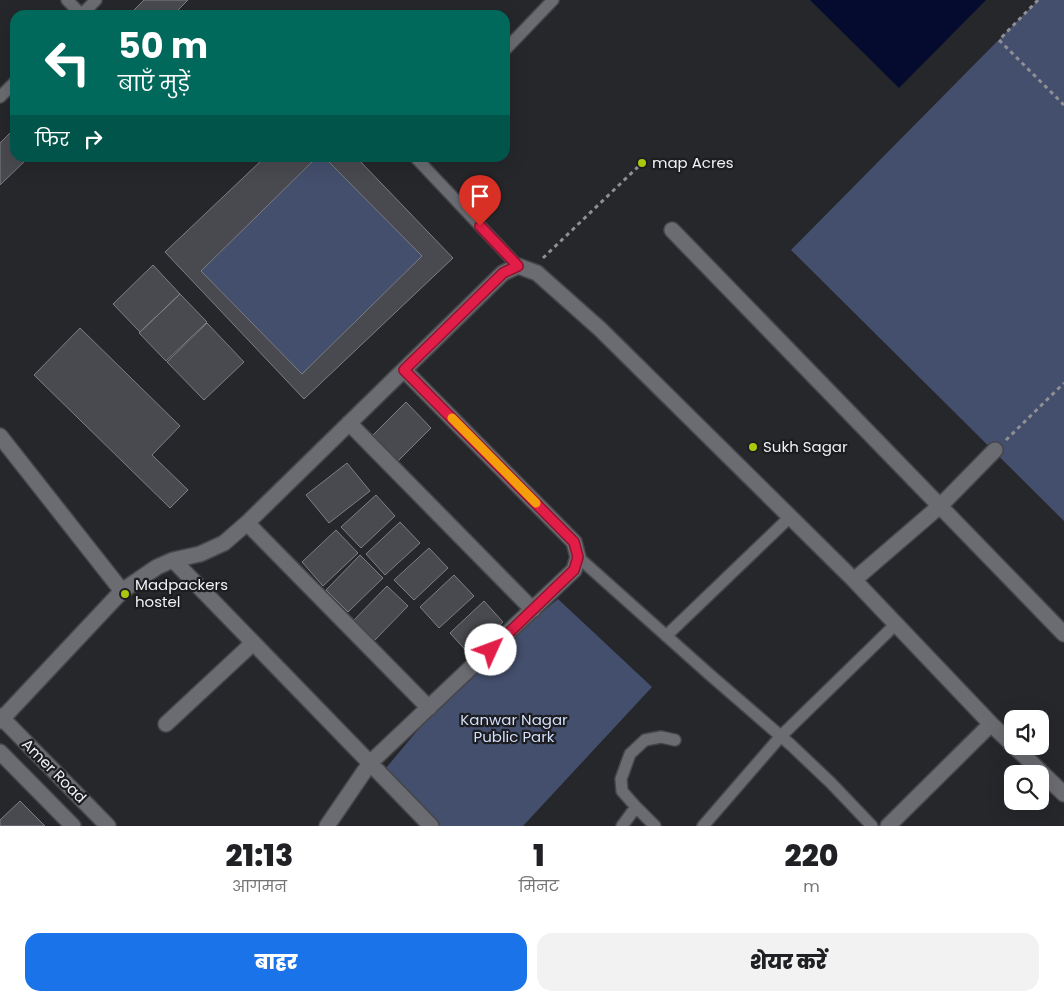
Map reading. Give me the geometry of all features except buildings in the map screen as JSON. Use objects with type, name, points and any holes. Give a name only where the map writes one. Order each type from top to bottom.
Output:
[{"type":"street","points":[[672,230],[941,505],[1064,634]]},
{"type":"street","points":[[1,718],[122,591],[157,566],[200,554],[224,543],[247,523],[503,273],[524,269],[537,273],[600,329],[854,580],[1004,736]]},
{"type":"street","points":[[327,826],[370,763],[574,570],[578,557],[574,542],[404,370]]},
{"type":"street","points":[[349,423],[533,610]]},
{"type":"street","points":[[0,436],[122,591]]},
{"type":"street","points":[[854,580],[941,505],[995,450]]},
{"type":"street","points":[[247,523],[429,708]]},
{"type":"street","points":[[173,560],[431,826]]},
{"type":"street","points":[[166,724],[253,643]]},
{"type":"street","name":"Amer Road","points":[[1,718],[108,826]]},
{"type":"street","points":[[888,826],[991,724]]},
{"type":"street","name":"Amer Road","points":[[0,752],[73,826]]},
{"type":"street","points":[[1023,755],[1064,794]]},
{"type":"lane","points":[[67,0],[77,10]]},
{"type":"lane","points":[[87,10],[96,0]]},
{"type":"lane","points":[[510,45],[553,0]]},
{"type":"lane","points":[[0,97],[10,87]]},
{"type":"lane","points":[[420,162],[524,269]]},
{"type":"lane","points":[[666,636],[790,517]]},
{"type":"lane","points":[[578,557],[781,736],[831,783],[872,826]]},
{"type":"lane","points":[[703,826],[781,736],[896,624]]},
{"type":"lane","points":[[655,826],[622,791],[621,779],[630,754],[645,740],[661,737],[675,740]]},
{"type":"lane","points":[[622,826],[636,807]]},
{"type":"path","points":[[1038,0],[999,40],[1064,105]]},
{"type":"path","points":[[524,269],[642,163]]},
{"type":"path","points":[[995,450],[1064,383]]},
{"type":"green space","points":[[1038,0],[1064,0],[1064,521],[791,250]]},
{"type":"green space","points":[[312,162],[329,162],[422,256],[302,374],[201,271]]},
{"type":"green space","name":"Kanwar Nagar Public Park","points":[[558,599],[652,687],[523,826],[437,826],[381,774],[462,677]]},
{"type":"shaded area","points":[[810,0],[986,0],[899,88]]},
{"type":"slow traffic","points":[[452,418],[536,503]]},
{"type":"place","name":"map Acres","points":[[642,163]]},
{"type":"place","name":"Sukh Sagar","points":[[753,447]]},
{"type":"place","name":"Madpackers hostel","points":[[125,594]]},
{"type":"route","points":[[480,226],[518,266],[503,273],[404,370],[574,542],[578,557],[574,570],[491,650]]}]
